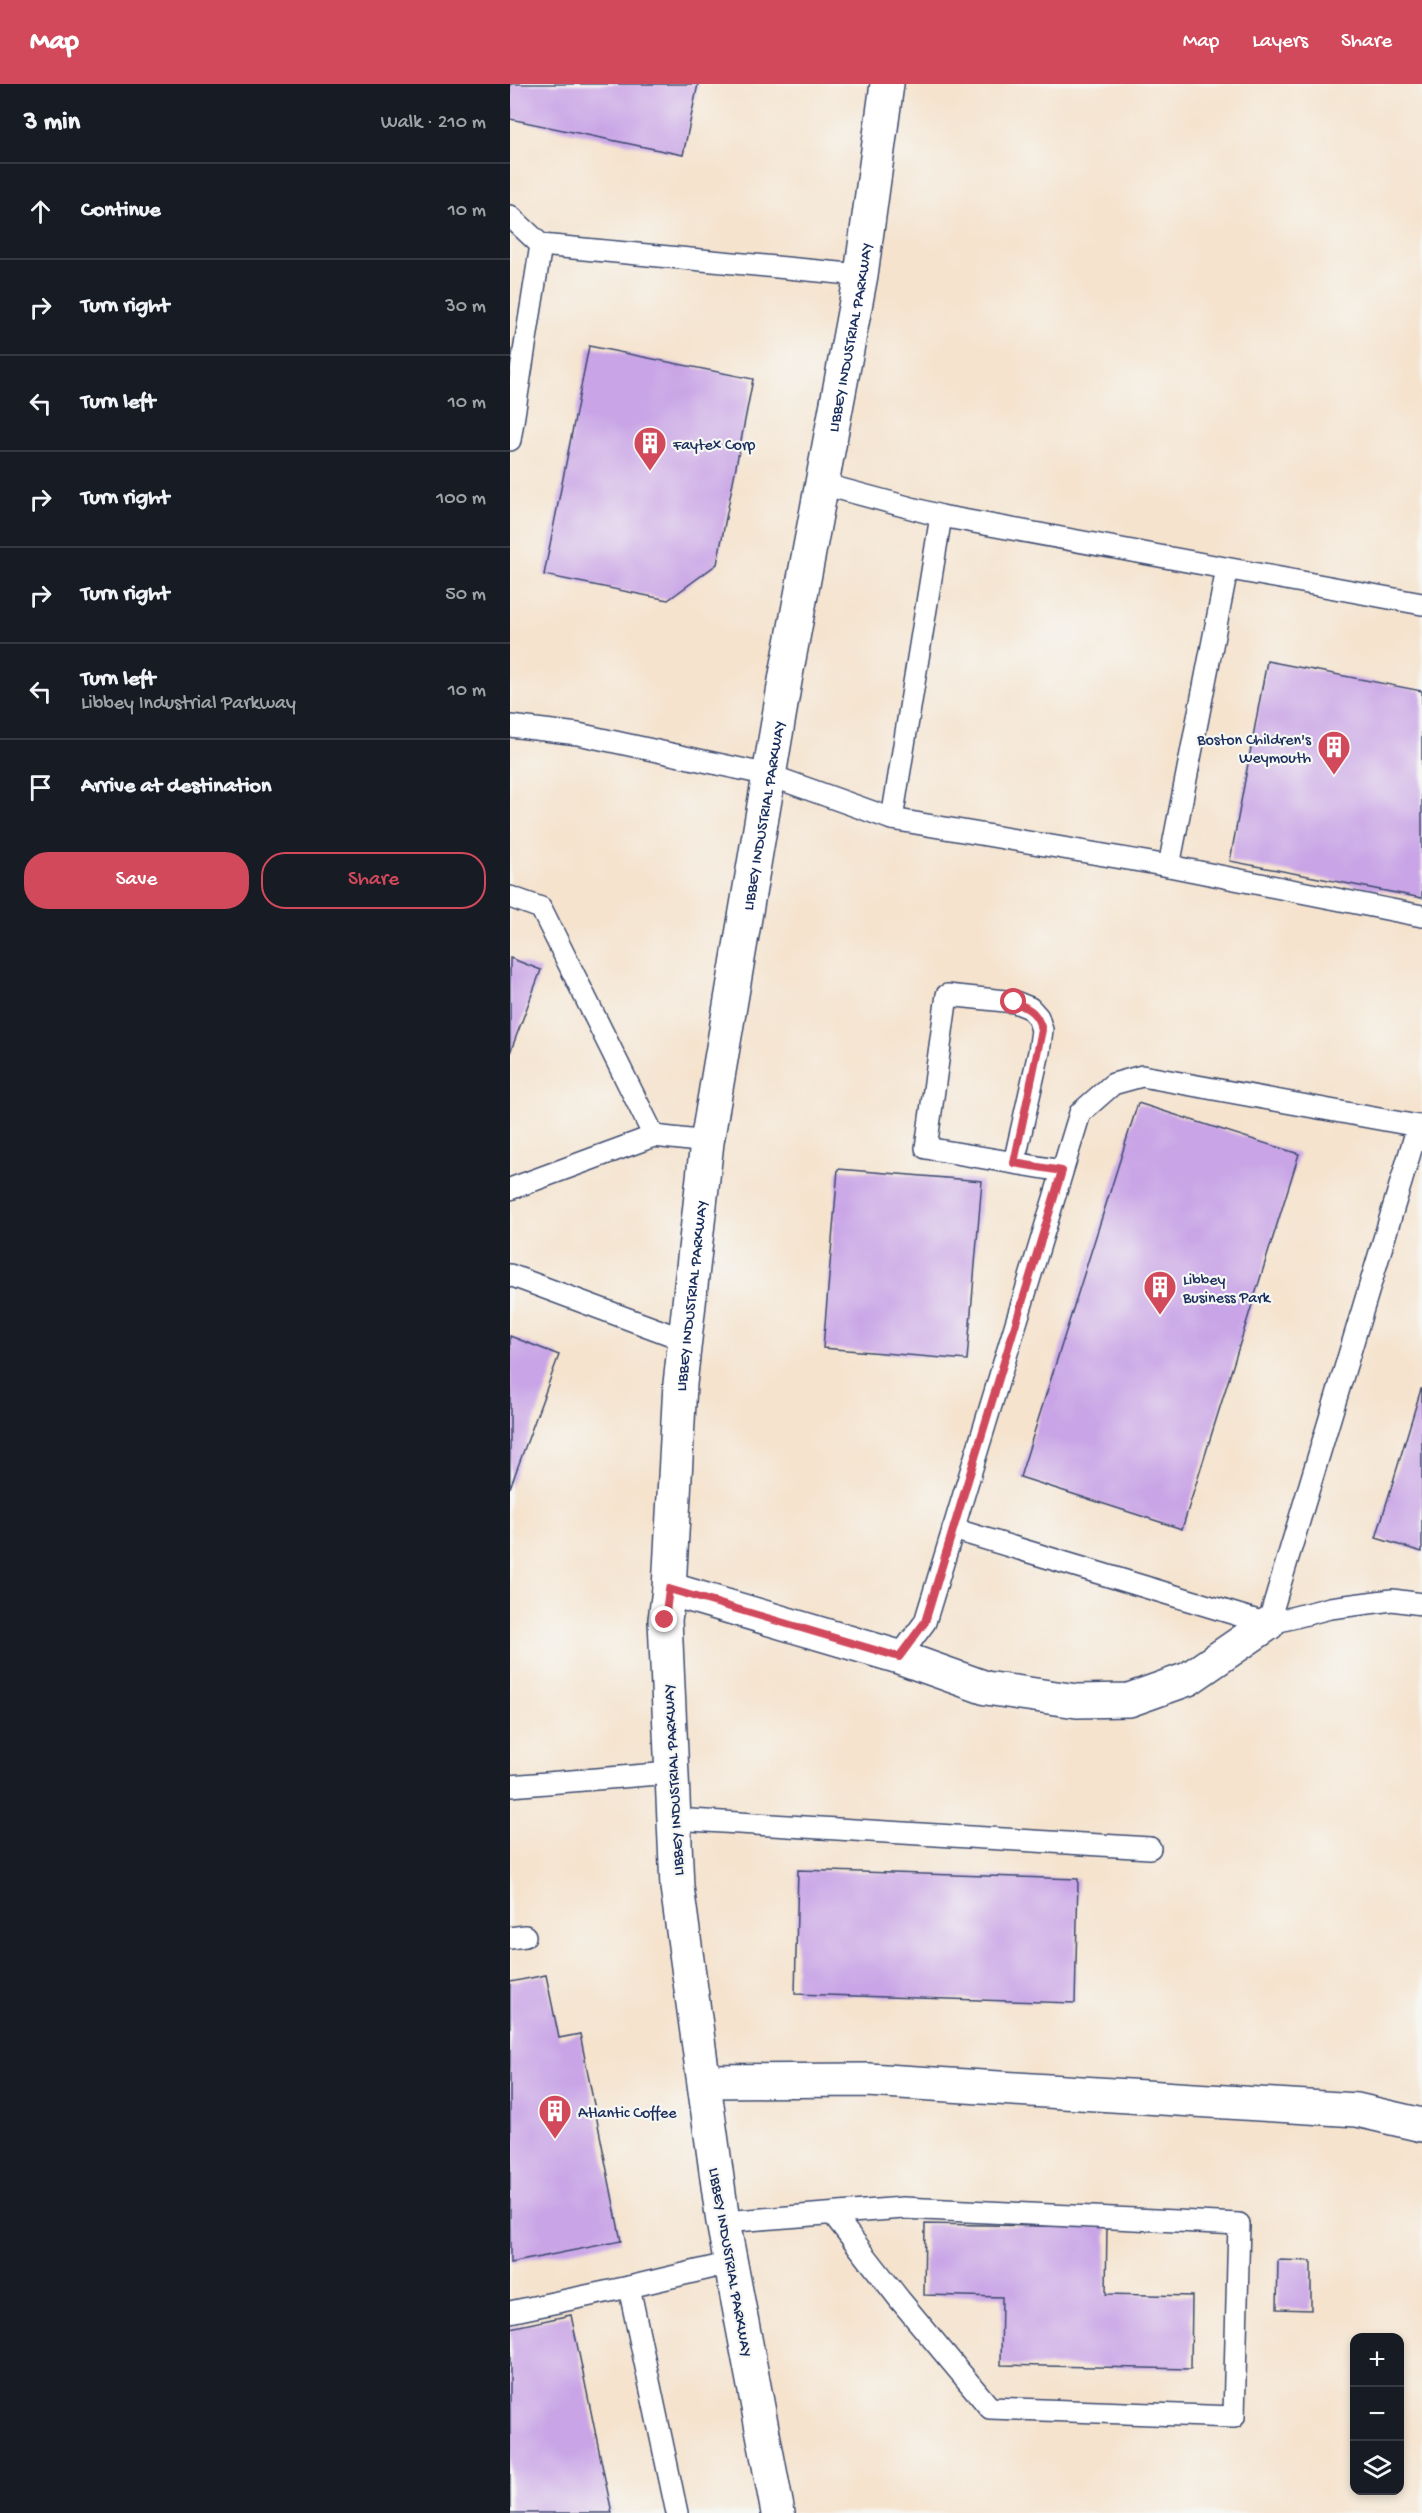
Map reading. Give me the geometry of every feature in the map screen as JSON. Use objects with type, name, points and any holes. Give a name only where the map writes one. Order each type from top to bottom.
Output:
[{"type":"street","name":"LIBBEY INDUSTRIAL PARKWAY","points":[[778,2513],[723,2222],[677,1887],[670,1773],[665,1620],[669,1589],[680,1395],[706,1142],[769,774],[861,275],[887,84]]},
{"type":"street","points":[[669,1589],[899,1657],[986,1688],[1077,1701],[1129,1700],[1188,1679],[1268,1624]]},
{"type":"street","points":[[705,2081],[868,2080],[1356,2110],[1422,2125]]},
{"type":"lane","points":[[510,216],[541,245],[861,275]]},
{"type":"lane","points":[[510,440],[541,245]]},
{"type":"lane","points":[[822,484],[941,516],[1422,604]]},
{"type":"lane","points":[[892,819],[941,516]]},
{"type":"lane","points":[[1169,866],[1227,569]]},
{"type":"lane","points":[[510,726],[578,734],[769,774],[892,819],[1169,866],[1422,916]]},
{"type":"lane","points":[[510,897],[541,908],[654,1136]]},
{"type":"lane","points":[[1014,1163],[1039,1052],[1042,1030],[1038,1017],[1030,1008],[1014,1002],[947,995],[926,1148],[1014,1163],[1062,1171]]},
{"type":"lane","points":[[899,1657],[925,1622],[1080,1113],[1113,1084],[1142,1076],[1420,1126],[1268,1624]]},
{"type":"lane","points":[[510,1189],[654,1136],[706,1142]]},
{"type":"lane","points":[[510,1275],[685,1340]]},
{"type":"lane","points":[[953,1529],[1268,1624],[1330,1608],[1392,1600],[1422,1604]]},
{"type":"lane","points":[[510,1786],[670,1773]]},
{"type":"lane","points":[[674,1819],[1149,1848]]},
{"type":"lane","points":[[723,2222],[903,2208],[1239,2224],[1234,2417],[990,2408],[900,2300],[833,2214]]},
{"type":"lane","points":[[510,2312],[731,2263]]},
{"type":"lane","points":[[629,2287],[677,2513]]},
{"type":"building","points":[[510,84],[698,84],[683,155],[510,119]]},
{"type":"building","name":"Faytex Corp","points":[[589,346],[753,379],[717,564],[668,600],[544,575]]},
{"type":"building","name":"Boston Children's Weymouth","points":[[1267,661],[1422,691],[1422,898],[1230,861]]},
{"type":"building","points":[[510,958],[541,970],[510,1053]]},
{"type":"building","name":"Libbey Business Park","points":[[1138,1103],[1299,1154],[1182,1529],[1020,1477]]},
{"type":"building","points":[[838,1169],[982,1181],[967,1360],[823,1348]]},
{"type":"building","points":[[510,1336],[559,1355],[510,1488]]},
{"type":"building","points":[[1422,1389],[1422,1552],[1376,1538]]},
{"type":"building","points":[[798,1870],[1078,1879],[1075,2003],[795,1994]]},
{"type":"building","name":"Atlantic Coffee","points":[[546,1975],[559,2038],[580,2034],[621,2241],[510,2263],[510,1982]]},
{"type":"building","points":[[925,2224],[1107,2227],[1106,2294],[1192,2296],[1191,2369],[1001,2365],[1002,2297],[924,2295]]},
{"type":"building","points":[[1278,2260],[1311,2261],[1311,2310],[1277,2309]]},
{"type":"building","points":[[571,2315],[612,2513],[510,2513],[510,2328]]},
{"type":"place","name":"Faytex Corp","points":[[650,472]]},
{"type":"place","name":"Boston Children's Weymouth","points":[[1334,776]]},
{"type":"place","name":"Libbey Business Park","points":[[1160,1316]]},
{"type":"place","name":"Atlantic Coffee","points":[[555,2140]]},
{"type":"route","points":[[665,1620],[669,1589],[899,1657],[925,1622],[1062,1171],[1014,1163],[1042,1030],[1038,1017],[1030,1008],[1014,1002]]}]
